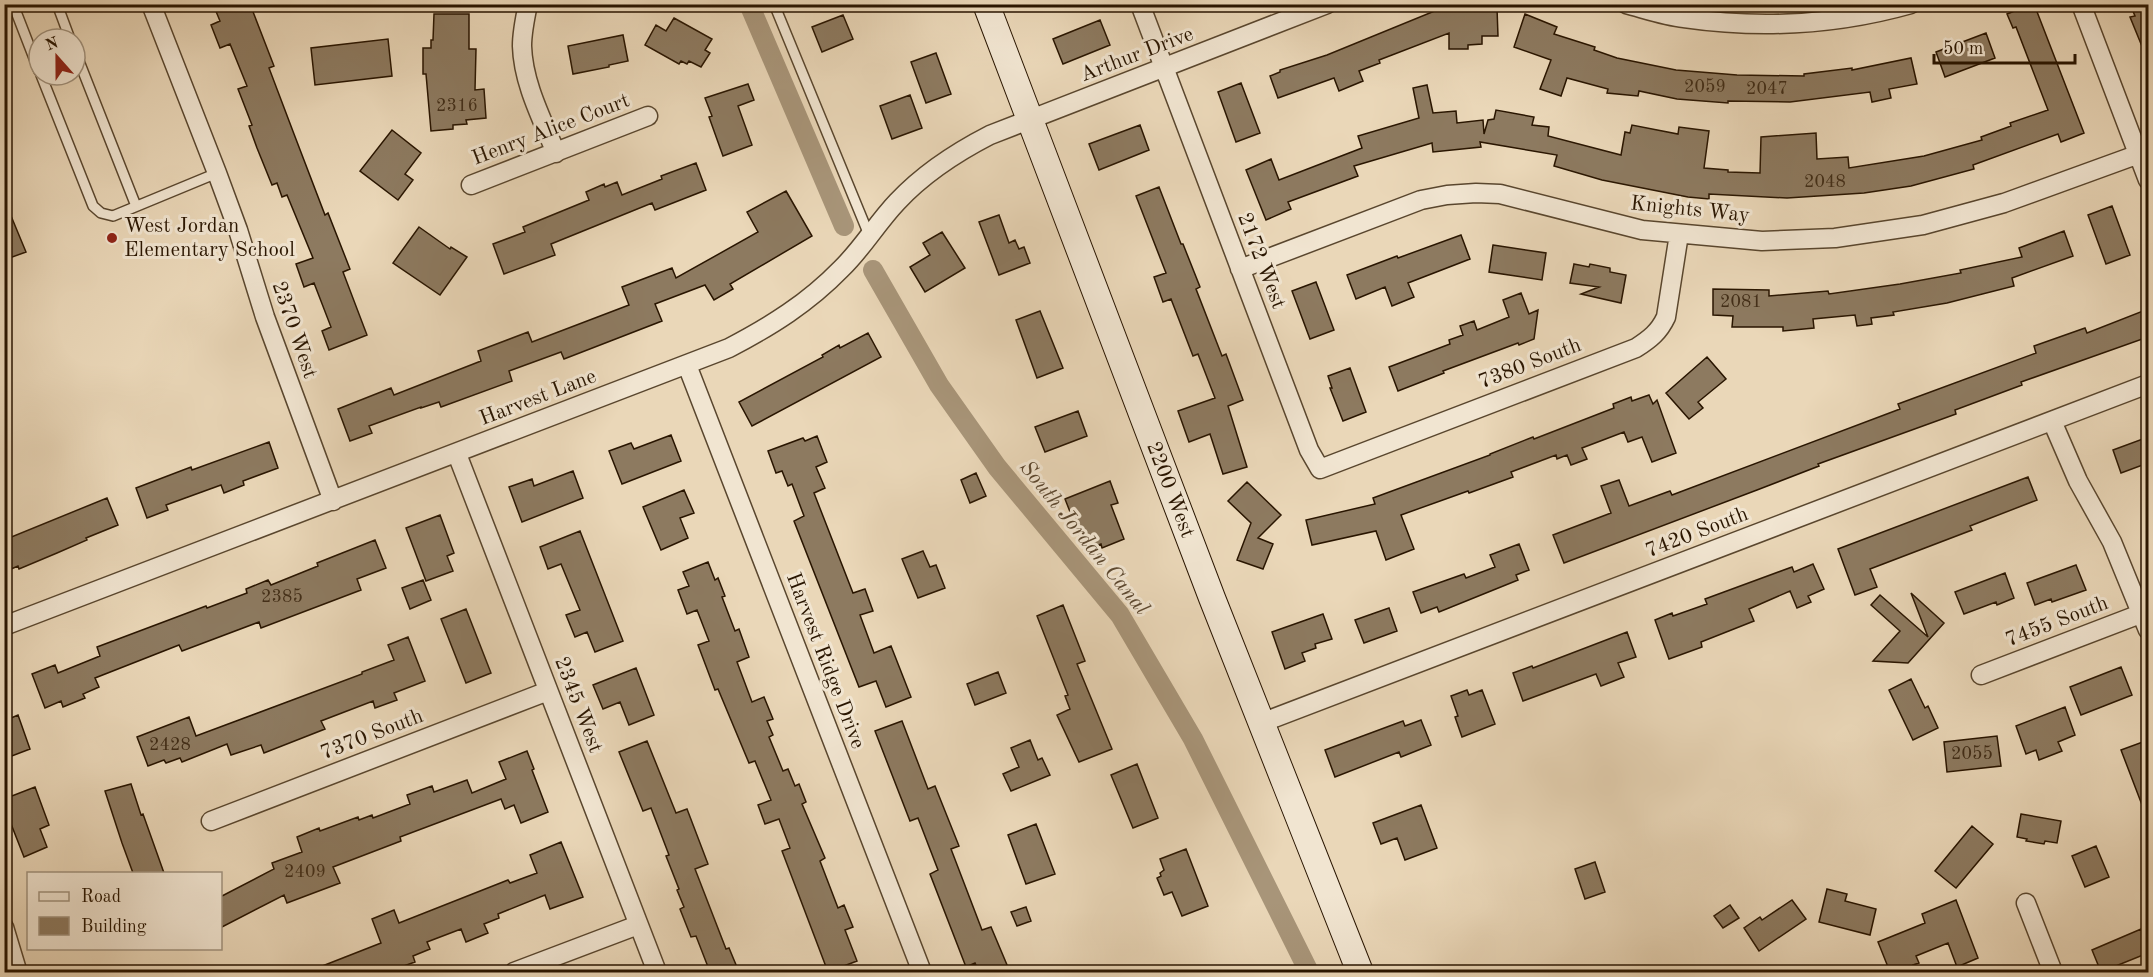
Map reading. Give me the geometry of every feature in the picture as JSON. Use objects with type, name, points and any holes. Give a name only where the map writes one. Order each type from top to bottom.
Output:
[{"type":"street","name":"2370 West","points":[[151,4],[238,230],[265,317],[333,501]]},
{"type":"street","points":[[528,4],[522,45],[525,67],[532,92],[556,153]]},
{"type":"street","name":"2200 West","points":[[986,4],[1186,532],[1360,972]]},
{"type":"street","name":"2172 West","points":[[1140,4],[1309,450],[1320,469]]},
{"type":"street","name":"Arthur Drive","points":[[1030,120],[1327,4]]},
{"type":"street","points":[[1626,4],[1682,18],[1753,24],[1804,24],[1885,12],[1911,4]]},
{"type":"street","points":[[2082,4],[2148,180]]},
{"type":"street","name":"Henry Alice Court","points":[[471,186],[648,116]]},
{"type":"street","name":"Harvest Lane","points":[[4,626],[729,348],[768,328],[804,304],[843,268],[897,202],[933,169],[955,153],[990,135],[1030,120]]},
{"type":"street","name":"Knights Way","points":[[1240,269],[1421,200],[1447,195],[1476,193],[1500,195],[1642,230],[1762,241],[1824,238],[1923,225],[2004,203],[2139,154]]},
{"type":"street","name":"7380 South","points":[[1320,469],[1636,348],[1651,339],[1666,317],[1679,234]]},
{"type":"street","name":"Harvest Ridge Drive","points":[[687,365],[922,972]]},
{"type":"street","name":"7420 South","points":[[1262,723],[2148,384]]},
{"type":"street","points":[[2052,421],[2078,481],[2112,542],[2146,618]]},
{"type":"street","name":"2345 West","points":[[457,454],[657,972]]},
{"type":"street","name":"7455 South","points":[[1981,675],[2146,618]]},
{"type":"street","name":"7370 South","points":[[211,821],[548,691]]},
{"type":"street","points":[[2025,903],[2053,972]]},
{"type":"street","points":[[514,972],[638,925]]},
{"type":"street","points":[[4,927],[15,971]]},
{"type":"lane","points":[[13,4],[27,40]]},
{"type":"lane","points":[[57,4],[66,27]]},
{"type":"lane","points":[[774,4],[869,235]]},
{"type":"lane","points":[[87,81],[136,206]]},
{"type":"lane","points":[[46,87],[93,206],[101,213],[113,216],[217,173]]},
{"type":"building","points":[[213,4],[250,4],[274,66],[269,68],[325,215],[328,213],[350,269],[343,272],[367,335],[329,350],[322,331],[331,327],[314,283],[304,287],[296,264],[313,258],[287,195],[282,197],[277,183],[272,185],[257,148],[249,126],[252,125],[238,89],[247,86],[230,44],[220,48],[211,25],[220,21]]},
{"type":"building","points":[[2034,4],[2084,133],[2061,142],[2058,134],[1973,165],[1974,169],[1911,186],[1864,193],[1787,198],[1709,194],[1709,199],[1602,180],[1554,166],[1557,155],[1480,142],[1481,147],[1433,152],[1432,143],[1354,166],[1358,176],[1288,202],[1291,209],[1266,220],[1246,170],[1271,159],[1279,180],[1362,148],[1358,136],[1419,118],[1413,88],[1427,85],[1433,113],[1456,111],[1457,123],[1483,120],[1484,134],[1488,120],[1494,119],[1496,110],[1534,117],[1532,125],[1549,127],[1548,136],[1621,155],[1625,132],[1630,133],[1632,125],[1678,134],[1679,127],[1709,131],[1704,168],[1728,170],[1728,172],[1760,173],[1761,137],[1816,133],[1817,159],[1848,157],[1849,168],[1924,156],[1982,140],[1981,137],[2011,126],[2010,123],[2048,110],[2016,27],[2013,28],[2007,14]]},
{"type":"building","points":[[2130,4],[2148,4],[2148,61],[2130,17],[2135,16]]},
{"type":"building","points":[[1497,8],[1498,36],[1482,36],[1482,44],[1468,45],[1468,49],[1449,49],[1449,33],[1379,60],[1380,63],[1359,71],[1363,81],[1339,91],[1334,78],[1278,98],[1270,76],[1280,70],[1327,55],[1437,10]]},
{"type":"building","points":[[434,14],[469,14],[469,49],[476,49],[475,90],[484,89],[486,118],[466,120],[467,124],[453,125],[453,129],[431,131],[426,74],[423,74],[423,48],[431,48]]},
{"type":"building","points":[[1525,14],[1557,27],[1554,34],[1595,47],[1594,50],[1617,58],[1676,70],[1737,75],[1804,76],[1804,74],[1852,68],[1852,70],[1911,58],[1917,84],[1889,89],[1891,98],[1872,102],[1870,92],[1790,102],[1728,101],[1728,103],[1677,99],[1639,91],[1638,96],[1607,93],[1608,89],[1567,78],[1561,96],[1540,89],[1551,60],[1514,47]]},
{"type":"building","points":[[843,15],[853,39],[822,52],[812,27]]},
{"type":"building","points":[[674,18],[712,39],[705,50],[710,53],[701,67],[689,61],[687,64],[681,61],[679,64],[645,45],[656,25],[666,31]]},
{"type":"building","points":[[1100,20],[1110,45],[1063,64],[1053,39]]},
{"type":"building","points":[[1986,33],[1995,58],[1945,77],[1936,52]]},
{"type":"building","points":[[623,35],[628,61],[573,74],[568,46]]},
{"type":"building","points":[[388,39],[392,76],[315,85],[311,48]]},
{"type":"building","points":[[936,53],[951,94],[926,103],[911,62]]},
{"type":"building","points":[[1241,83],[1260,133],[1236,142],[1218,92]]},
{"type":"building","points":[[748,84],[754,100],[738,106],[752,145],[723,156],[709,117],[712,116],[705,98]]},
{"type":"building","points":[[910,95],[922,128],[892,139],[880,106]]},
{"type":"building","points":[[1140,125],[1149,150],[1099,170],[1089,144]]},
{"type":"building","points":[[392,130],[421,153],[405,174],[413,180],[398,200],[360,171]]},
{"type":"building","points":[[696,163],[706,190],[655,210],[652,203],[551,244],[555,255],[504,274],[493,244],[525,232],[523,227],[589,200],[586,192],[604,184],[605,187],[617,182],[622,195],[662,179],[661,176]]},
{"type":"building","points":[[1159,187],[1200,287],[1196,289],[1222,356],[1226,354],[1243,400],[1228,406],[1247,467],[1223,474],[1210,434],[1189,442],[1178,411],[1215,398],[1198,354],[1193,356],[1171,299],[1163,302],[1154,277],[1166,273],[1136,196]]},
{"type":"building","points":[[786,191],[812,236],[730,284],[733,289],[714,300],[705,285],[655,304],[662,321],[564,359],[561,352],[509,371],[512,381],[441,407],[439,402],[369,426],[372,433],[350,441],[338,409],[391,388],[394,395],[481,361],[478,351],[528,332],[532,342],[629,305],[622,287],[672,268],[676,278],[758,232],[747,212]]},
{"type":"building","points":[[4,199],[26,252],[4,260]]},
{"type":"building","points":[[2112,206],[2130,255],[2106,264],[2088,215]]},
{"type":"building","points":[[999,215],[1009,243],[1015,240],[1019,249],[1024,247],[1030,263],[999,275],[979,222]]},
{"type":"building","points":[[419,227],[450,249],[451,247],[467,257],[440,295],[393,263]]},
{"type":"building","points":[[2064,231],[2073,256],[2012,278],[2014,286],[1947,303],[1893,312],[1894,315],[1871,318],[1872,324],[1857,326],[1855,315],[1813,319],[1814,328],[1783,331],[1783,327],[1732,327],[1733,316],[1713,315],[1713,289],[1769,290],[1769,296],[1828,291],[1829,294],[1900,284],[1961,273],[1960,270],[2022,257],[2019,248]]},
{"type":"building","points":[[942,232],[965,268],[925,292],[910,267],[930,255],[923,243]]},
{"type":"building","points":[[1461,235],[1470,259],[1408,283],[1414,297],[1392,306],[1385,287],[1356,299],[1347,275]]},
{"type":"building","points":[[1493,245],[1546,253],[1542,280],[1489,272]]},
{"type":"building","points":[[1574,264],[1610,268],[1610,272],[1626,275],[1621,303],[1581,294],[1599,287],[1570,283]]},
{"type":"building","points":[[1316,282],[1334,330],[1310,339],[1292,291]]},
{"type":"building","points":[[1521,293],[1529,314],[1538,310],[1534,339],[1443,371],[1444,373],[1398,391],[1389,367],[1450,344],[1449,340],[1463,335],[1460,326],[1474,321],[1477,330],[1509,317],[1503,300]]},
{"type":"building","points":[[2148,309],[2148,337],[2021,382],[2022,385],[1955,410],[1956,414],[1818,464],[1819,466],[1564,563],[1553,535],[1611,513],[1601,486],[1619,480],[1629,506],[1670,491],[1672,495],[1900,409],[1898,404],[2036,353],[2034,346],[2085,328],[2087,333]]},
{"type":"building","points":[[1040,311],[1063,368],[1037,378],[1016,320]]},
{"type":"building","points":[[868,333],[881,357],[752,426],[739,402],[823,357],[822,355],[839,345],[840,348]]},
{"type":"building","points":[[1707,357],[1726,379],[1698,402],[1703,408],[1689,419],[1666,393]]},
{"type":"building","points":[[1350,368],[1366,412],[1343,421],[1330,388],[1332,388],[1328,376]]},
{"type":"building","points":[[1649,395],[1653,404],[1657,400],[1676,453],[1652,462],[1642,437],[1628,442],[1624,432],[1582,448],[1587,459],[1571,465],[1567,455],[1557,459],[1556,455],[1511,472],[1513,477],[1401,515],[1414,549],[1386,560],[1376,531],[1312,545],[1306,520],[1375,504],[1373,498],[1614,408],[1613,404],[1631,397],[1632,401]]},
{"type":"building","points":[[1078,411],[1087,436],[1045,452],[1035,427]]},
{"type":"building","points":[[671,435],[681,461],[622,484],[609,451],[631,443],[634,449]]},
{"type":"building","points":[[817,436],[827,462],[816,467],[825,488],[814,493],[853,593],[865,589],[873,611],[860,615],[874,653],[891,646],[911,697],[886,707],[876,681],[859,687],[794,521],[804,516],[792,484],[788,486],[782,471],[776,473],[768,451],[803,438],[805,441]]},
{"type":"building","points":[[2148,437],[2148,463],[2121,473],[2113,450]]},
{"type":"building","points":[[269,442],[278,468],[243,481],[244,485],[224,493],[221,485],[166,505],[168,510],[147,518],[136,488],[191,467],[192,470]]},
{"type":"building","points":[[573,471],[583,498],[522,522],[509,487],[532,479],[534,486]]},
{"type":"building","points":[[976,473],[986,496],[970,503],[961,480]]},
{"type":"building","points":[[2028,477],[2037,500],[1970,526],[1972,530],[1870,569],[1877,587],[1855,595],[1838,549]]},
{"type":"building","points":[[1110,481],[1118,503],[1111,505],[1124,539],[1102,548],[1101,544],[1085,550],[1065,499]]},
{"type":"building","points":[[1247,482],[1281,515],[1258,538],[1273,544],[1263,569],[1237,560],[1251,523],[1228,501]]},
{"type":"building","points":[[684,490],[694,513],[680,518],[688,538],[661,550],[643,507]]},
{"type":"building","points":[[107,498],[118,525],[19,569],[18,566],[4,572],[4,540]]},
{"type":"building","points":[[440,515],[454,553],[447,556],[453,571],[426,581],[406,528]]},
{"type":"building","points":[[580,531],[623,641],[595,652],[587,632],[575,637],[566,615],[580,610],[561,564],[548,569],[540,547]]},
{"type":"building","points":[[375,540],[386,568],[357,579],[361,590],[261,628],[259,622],[182,651],[179,645],[95,678],[99,687],[83,694],[85,698],[63,707],[61,701],[45,708],[32,674],[55,665],[58,673],[100,656],[97,647],[247,593],[246,589],[268,580],[271,585],[318,566],[317,563]]},
{"type":"building","points":[[1519,544],[1529,570],[1516,575],[1518,580],[1439,612],[1437,607],[1421,613],[1413,592],[1464,574],[1466,578],[1495,567],[1490,555]]},
{"type":"building","points":[[923,551],[930,567],[936,565],[945,588],[918,598],[902,559]]},
{"type":"building","points":[[708,562],[715,580],[718,578],[725,596],[722,597],[735,631],[739,629],[749,657],[737,662],[752,702],[764,697],[773,719],[767,721],[773,735],[769,737],[783,771],[788,769],[795,786],[799,784],[806,802],[802,804],[825,858],[820,861],[838,908],[844,905],[853,927],[845,930],[857,961],[828,972],[782,851],[790,848],[779,819],[765,824],[758,805],[771,800],[755,761],[749,763],[718,689],[715,690],[698,645],[709,641],[697,610],[687,614],[678,590],[689,586],[683,572]]},
{"type":"building","points":[[1813,564],[1824,589],[1808,596],[1811,602],[1797,608],[1790,591],[1749,609],[1754,621],[1701,642],[1702,647],[1669,659],[1655,620],[1707,604],[1705,599],[1792,567],[1794,572]]},
{"type":"building","points":[[2076,565],[2086,590],[2052,602],[2051,599],[2035,605],[2027,583]]},
{"type":"building","points":[[2005,573],[2014,598],[1964,614],[1955,592]]},
{"type":"building","points":[[423,580],[431,600],[410,609],[402,588]]},
{"type":"building","points":[[1911,593],[1944,623],[1908,663],[1873,661],[1900,631],[1871,605],[1880,595],[1928,637]]},
{"type":"building","points":[[1063,605],[1085,661],[1077,664],[1112,749],[1079,762],[1057,715],[1070,709],[1065,696],[1068,695],[1037,616]]},
{"type":"building","points":[[1389,608],[1397,631],[1364,643],[1355,620]]},
{"type":"building","points":[[466,609],[491,673],[466,683],[441,619]]},
{"type":"building","points":[[1323,614],[1332,639],[1315,644],[1316,648],[1302,653],[1305,661],[1285,669],[1272,632]]},
{"type":"building","points":[[1627,632],[1636,657],[1618,663],[1624,677],[1601,686],[1596,674],[1523,701],[1513,673],[1532,666],[1533,668]]},
{"type":"building","points":[[408,637],[425,681],[394,693],[397,700],[375,708],[373,701],[321,721],[325,729],[264,753],[261,745],[231,755],[227,744],[182,762],[180,758],[166,763],[164,760],[148,766],[137,737],[189,717],[196,736],[394,660],[388,645]]},
{"type":"building","points":[[2121,667],[2132,695],[2081,715],[2070,687]]},
{"type":"building","points":[[636,668],[654,715],[629,725],[620,702],[603,709],[593,685]]},
{"type":"building","points":[[998,672],[1006,693],[975,705],[967,684]]},
{"type":"building","points":[[1911,679],[1925,708],[1928,706],[1938,728],[1913,740],[1889,690]]},
{"type":"building","points":[[1467,690],[1469,695],[1482,690],[1495,724],[1462,737],[1451,696]]},
{"type":"building","points":[[2065,707],[2075,735],[2058,742],[2062,751],[2039,760],[2036,750],[2026,754],[2016,726]]},
{"type":"building","points":[[18,715],[30,749],[4,759],[4,721]]},
{"type":"building","points":[[1421,720],[1431,745],[1401,757],[1399,752],[1335,777],[1325,750],[1403,721],[1405,726]]},
{"type":"building","points":[[902,721],[928,789],[935,786],[959,846],[951,849],[982,930],[991,927],[1010,972],[979,972],[975,963],[966,967],[930,874],[938,870],[918,818],[910,821],[875,731]]},
{"type":"building","points":[[1997,736],[2001,766],[1947,772],[1944,742]]},
{"type":"building","points":[[1030,740],[1038,760],[1042,758],[1050,775],[1011,791],[1003,774],[1019,767],[1011,748]]},
{"type":"building","points":[[2148,740],[2148,817],[2147,818],[2121,750]]},
{"type":"building","points":[[647,741],[676,813],[687,809],[708,864],[695,869],[726,949],[729,948],[739,972],[710,972],[696,936],[691,937],[680,909],[684,907],[666,856],[669,855],[651,808],[643,811],[619,752]]},
{"type":"building","points":[[527,751],[548,812],[521,823],[514,805],[505,809],[501,799],[400,837],[401,841],[333,867],[340,883],[287,903],[284,895],[222,927],[222,896],[274,869],[272,863],[302,852],[297,837],[358,817],[359,820],[372,815],[373,818],[410,804],[407,795],[432,786],[434,792],[467,780],[472,793],[506,779],[499,762]]},
{"type":"building","points":[[1137,764],[1158,818],[1133,828],[1111,775]]},
{"type":"building","points":[[131,784],[164,872],[133,872],[105,791]]},
{"type":"building","points":[[35,787],[49,825],[40,829],[47,847],[24,857],[4,806],[4,799]]},
{"type":"building","points":[[1421,805],[1437,848],[1405,860],[1397,838],[1381,844],[1373,823]]},
{"type":"building","points":[[2021,814],[2061,821],[2057,843],[2045,841],[2044,844],[2017,837]]},
{"type":"building","points":[[1036,824],[1055,874],[1026,884],[1008,835]]},
{"type":"building","points":[[1972,826],[1993,844],[1956,888],[1935,871]]},
{"type":"building","points":[[561,842],[583,897],[550,909],[545,895],[498,914],[499,918],[484,924],[488,933],[466,942],[461,929],[427,942],[430,949],[413,956],[415,962],[387,972],[307,972],[381,943],[372,919],[394,910],[399,923],[508,880],[510,883],[537,873],[530,855]]},
{"type":"building","points":[[2096,846],[2109,877],[2085,887],[2072,856]]},
{"type":"building","points":[[1186,849],[1208,906],[1182,916],[1172,892],[1164,895],[1157,878],[1164,870],[1160,859]]},
{"type":"building","points":[[1595,862],[1605,892],[1585,899],[1575,869]]},
{"type":"building","points":[[1827,889],[1847,894],[1845,901],[1876,909],[1870,935],[1819,922]]},
{"type":"building","points":[[1792,900],[1806,919],[1759,951],[1744,928],[1760,917],[1762,920]]},
{"type":"building","points":[[1956,900],[1978,958],[1957,967],[1948,943],[1916,956],[1919,963],[1913,965],[1916,972],[1890,972],[1878,942],[1925,923],[1922,914]]},
{"type":"building","points":[[1730,905],[1739,918],[1723,928],[1714,916]]},
{"type":"building","points":[[1026,907],[1031,921],[1017,926],[1011,912]]},
{"type":"building","points":[[2141,929],[2148,953],[2101,972],[2092,950]]},
{"type":"waterway","name":"South Jordan Canal","points":[[749,4],[844,226]]},
{"type":"waterway","name":"South Jordan Canal","points":[[873,270],[939,385],[997,467],[1120,615],[1193,739],[1309,972]]},
{"type":"place","name":"West Jordan Elementary School","points":[[112,238]]}]
